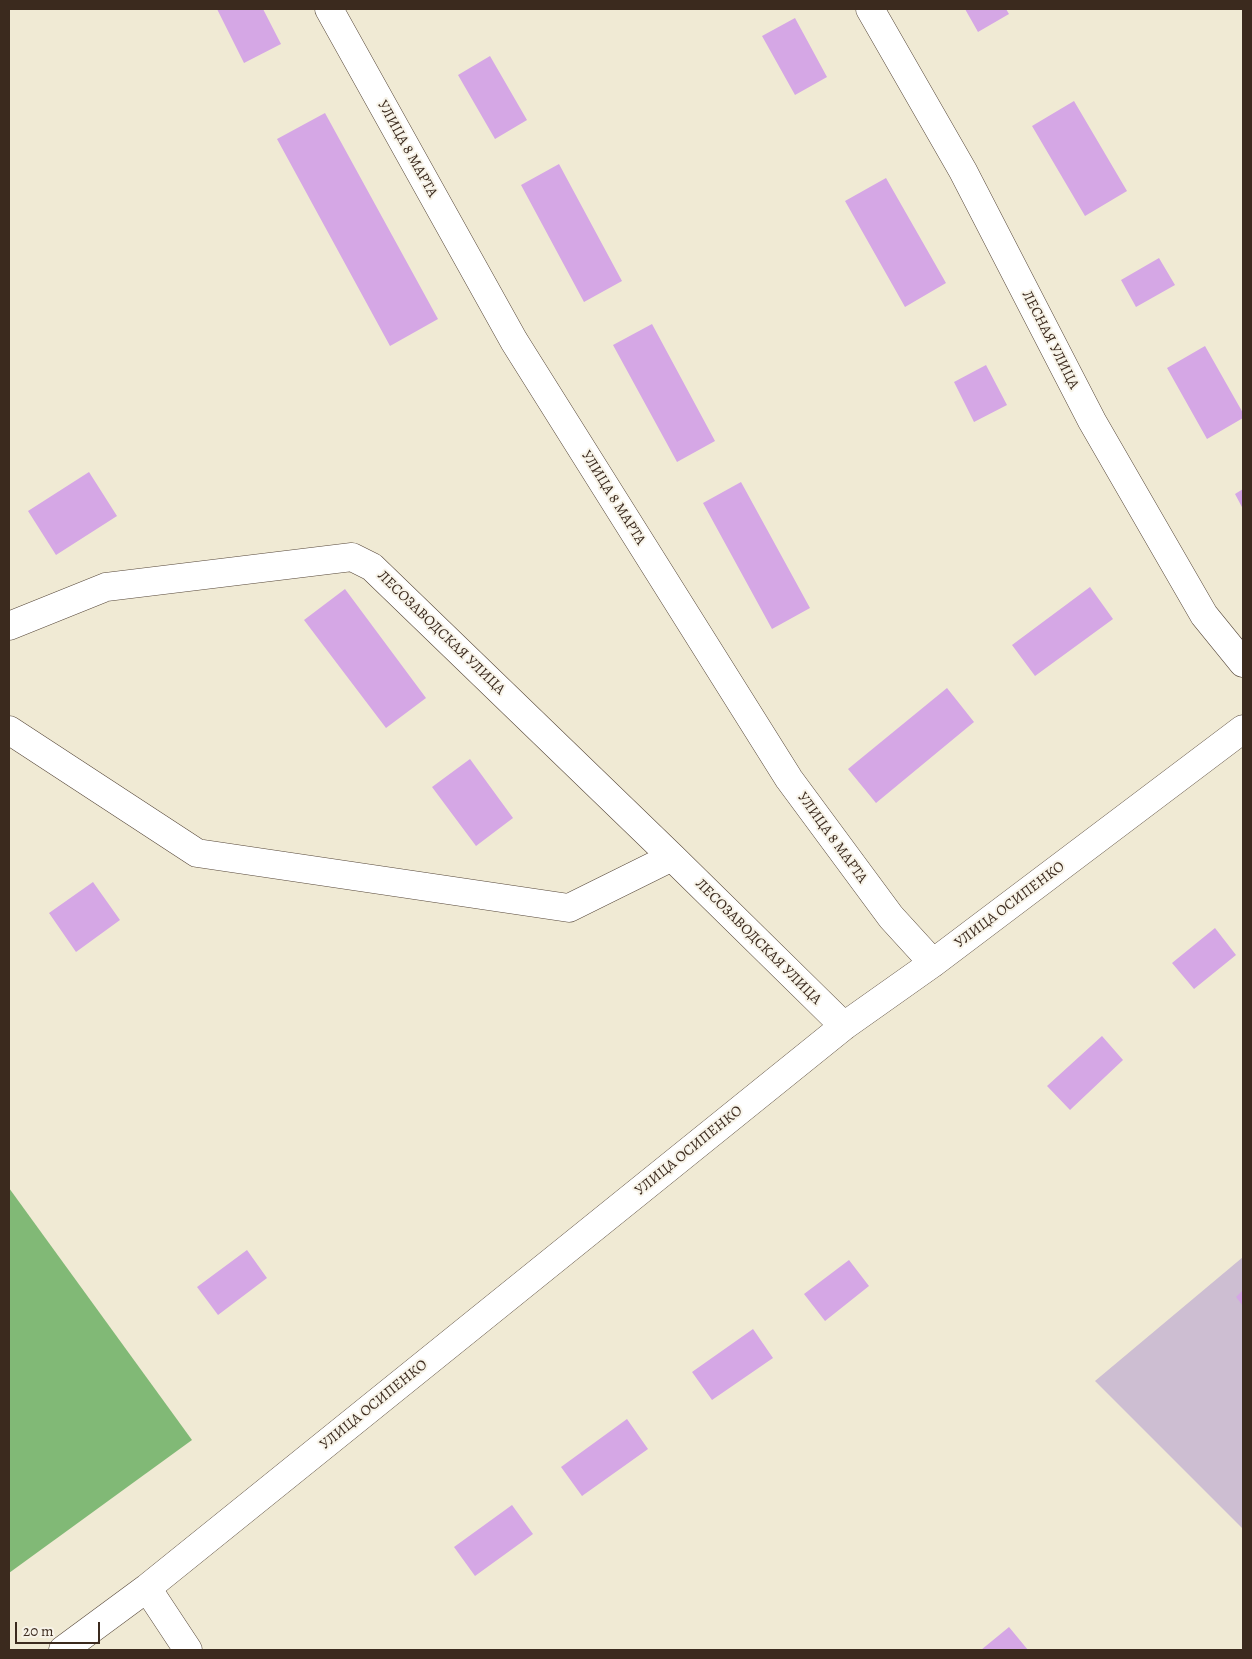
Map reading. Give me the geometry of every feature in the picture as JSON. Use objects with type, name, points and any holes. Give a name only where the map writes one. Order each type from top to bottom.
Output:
[{"type":"street","name":"УЛИЦА 8 МАРТА","points":[[329,9],[514,341],[789,780],[891,917],[933,964]]},
{"type":"street","name":"ЛЕСНАЯ УЛИЦА","points":[[870,9],[963,171],[1092,421],[1204,615],[1243,664]]},
{"type":"street","name":"ЛЕСОЗАВОДСКАЯ УЛИЦА","points":[[9,626],[106,586],[352,557],[372,567],[844,1026]]},
{"type":"street","name":"УЛИЦА ОСИПЕНКО","points":[[63,1650],[147,1588],[844,1026],[933,964],[1243,729]]},
{"type":"street","points":[[9,730],[197,853],[569,908],[672,857]]},
{"type":"street","points":[[147,1588],[188,1650]]},
{"type":"shaded area","points":[[1243,1257],[1243,1529],[1095,1381]]},
{"type":"green space","points":[[9,1188],[192,1440],[9,1573]]},
{"type":"building","points":[[217,9],[263,9],[281,44],[244,63]]},
{"type":"building","points":[[965,9],[1006,9],[1009,14],[978,32]]},
{"type":"building","points":[[795,18],[827,77],[795,95],[762,36]]},
{"type":"building","points":[[490,56],[527,120],[495,139],[458,75]]},
{"type":"building","points":[[1074,101],[1127,191],[1085,216],[1032,126]]},
{"type":"building","points":[[325,113],[438,319],[390,346],[277,139]]},
{"type":"building","points":[[559,164],[622,281],[584,302],[521,185]]},
{"type":"building","points":[[886,178],[946,283],[905,307],[845,201]]},
{"type":"building","points":[[1159,258],[1175,285],[1136,307],[1121,280]]},
{"type":"building","points":[[652,324],[715,441],[677,462],[613,345]]},
{"type":"building","points":[[1205,346],[1243,413],[1243,418],[1207,439],[1167,368]]},
{"type":"building","points":[[986,365],[1007,405],[974,422],[954,382]]},
{"type":"building","points":[[89,472],[117,516],[56,555],[28,511]]},
{"type":"building","points":[[741,482],[810,608],[772,629],[703,503]]},
{"type":"building","points":[[1243,489],[1243,509],[1235,494]]},
{"type":"building","points":[[1090,587],[1113,619],[1035,676],[1012,645]]},
{"type":"building","points":[[345,589],[426,698],[386,728],[304,620]]},
{"type":"building","points":[[947,688],[974,722],[876,803],[848,769]]},
{"type":"building","points":[[470,759],[513,818],[476,846],[432,787]]},
{"type":"building","points":[[93,882],[120,920],[76,952],[49,913]]},
{"type":"building","points":[[1215,928],[1236,955],[1194,989],[1172,963]]},
{"type":"building","points":[[1102,1036],[1123,1060],[1070,1110],[1047,1086]]},
{"type":"building","points":[[247,1250],[267,1278],[218,1315],[197,1287]]},
{"type":"building","points":[[849,1260],[869,1286],[825,1321],[804,1294]]},
{"type":"building","points":[[1243,1290],[1243,1306],[1236,1297]]},
{"type":"building","points":[[753,1329],[773,1358],[712,1400],[692,1372]]},
{"type":"building","points":[[627,1419],[648,1449],[582,1496],[561,1467]]},
{"type":"building","points":[[512,1505],[533,1534],[475,1576],[454,1547]]},
{"type":"building","points":[[1009,1627],[1028,1650],[981,1650]]}]
